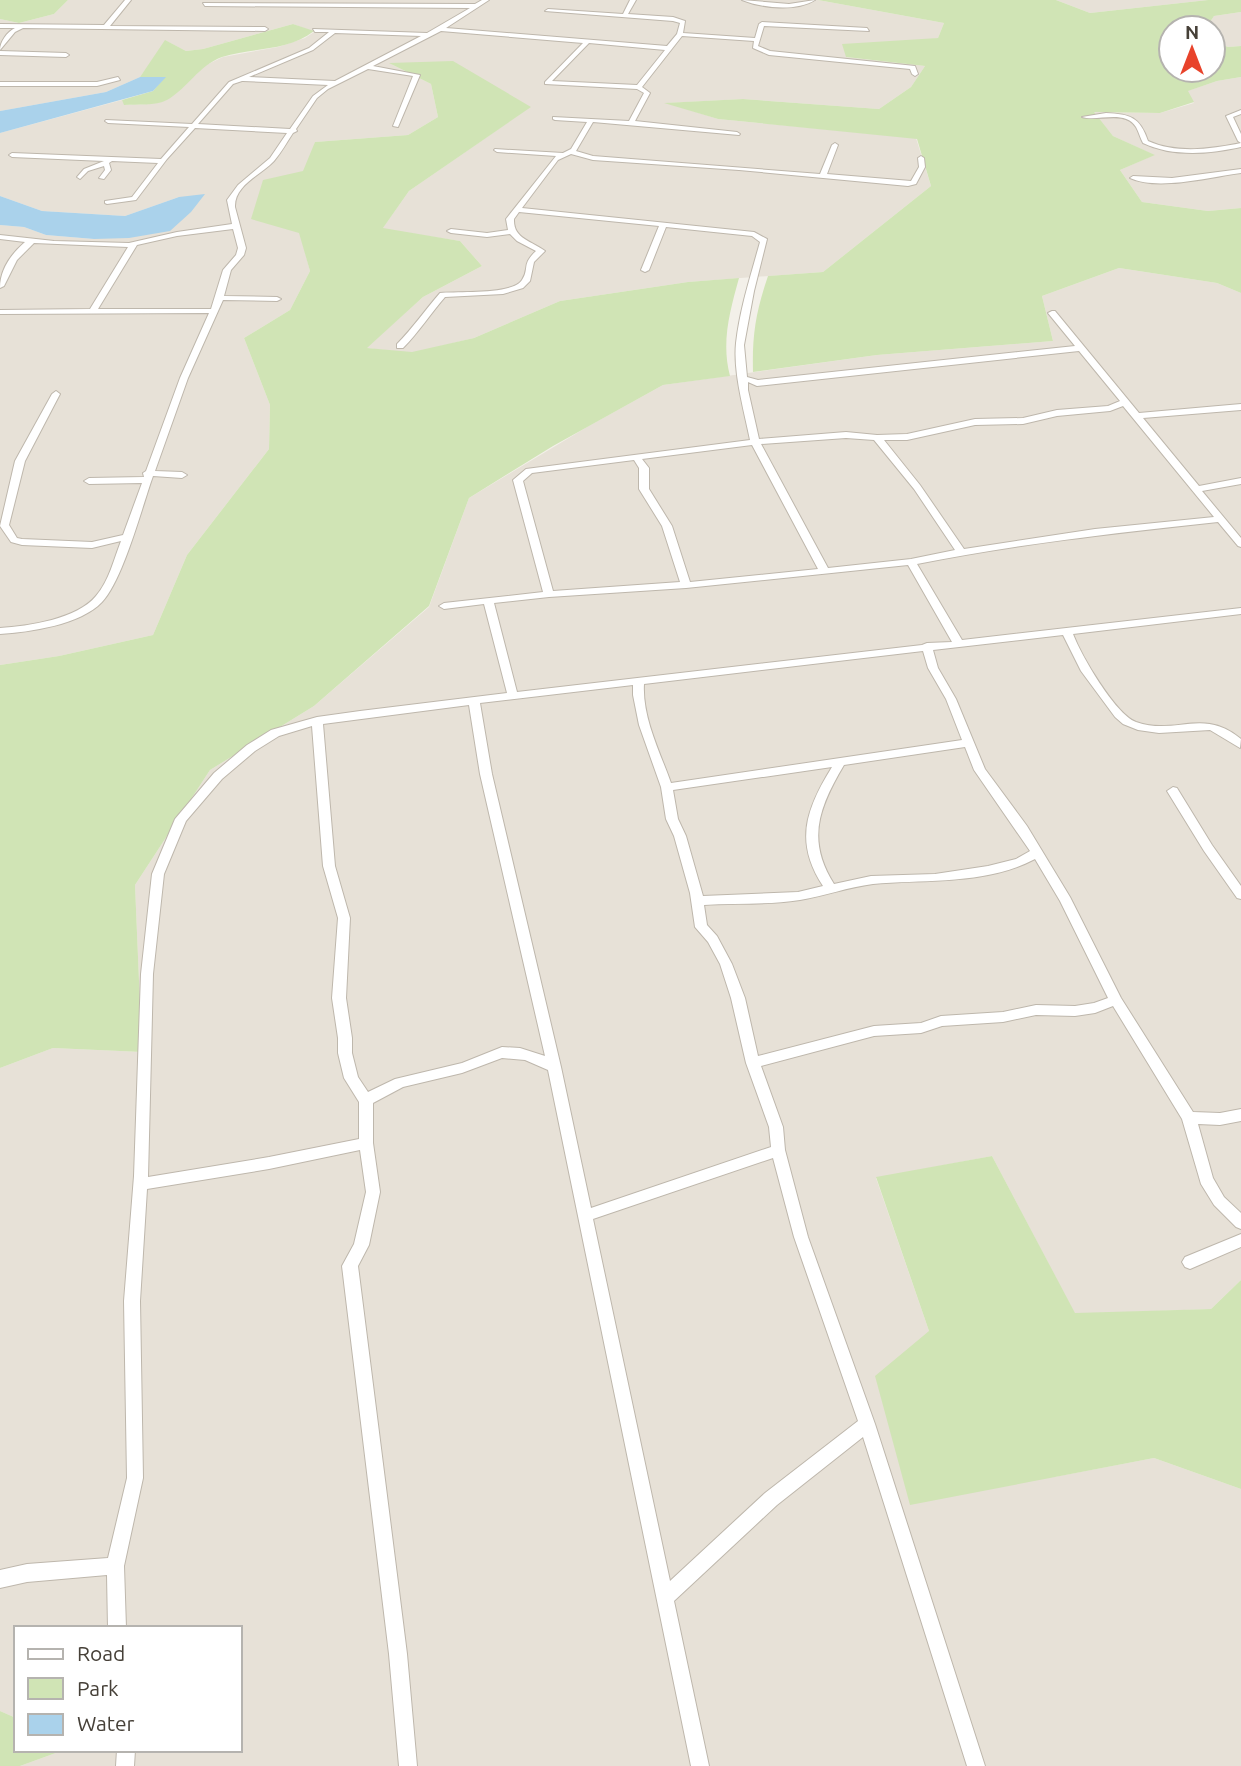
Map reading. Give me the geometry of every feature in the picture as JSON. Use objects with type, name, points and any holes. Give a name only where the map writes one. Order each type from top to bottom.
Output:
[{"type":"street","points":[[106,27],[128,0]]},
{"type":"street","points":[[625,15],[633,0]]},
{"type":"street","points":[[745,0],[781,5],[808,3],[812,0]]},
{"type":"street","points":[[205,3],[482,3]]},
{"type":"street","points":[[0,631],[43,624],[93,605],[112,579],[147,477],[219,298],[227,270],[240,255],[242,248],[231,200],[240,187],[272,159],[294,131],[315,97],[335,83],[440,29],[482,3]]},
{"type":"street","points":[[548,11],[680,20],[680,34],[639,88]]},
{"type":"street","points":[[190,27],[197,16]]},
{"type":"street","points":[[867,30],[762,24],[756,48],[766,53],[909,67],[915,69],[915,74]]},
{"type":"street","points":[[0,26],[265,29]]},
{"type":"street","points":[[0,48],[13,31],[22,27]]},
{"type":"street","points":[[144,38],[154,29]]},
{"type":"street","points":[[440,29],[667,48]]},
{"type":"street","points":[[315,30],[428,35]]},
{"type":"street","points":[[107,202],[134,199],[162,161],[231,83],[311,49],[333,32]]},
{"type":"street","points":[[680,34],[757,40]]},
{"type":"street","points":[[587,41],[547,83],[639,88],[647,93],[631,123]]},
{"type":"street","points":[[0,53],[66,55]]},
{"type":"street","points":[[367,67],[417,75],[396,127]]},
{"type":"street","points":[[0,84],[97,84],[118,79]]},
{"type":"street","points":[[239,79],[335,83]]},
{"type":"street","points":[[1085,117],[1112,116],[1133,121],[1139,126],[1145,142],[1153,147],[1206,150],[1241,143],[1229,116],[1241,112]]},
{"type":"street","points":[[555,118],[737,134]]},
{"type":"street","points":[[400,346],[443,295],[503,292],[526,281],[530,261],[541,251],[522,242],[512,232],[509,222],[556,159],[569,153],[592,120]]},
{"type":"street","points":[[108,121],[294,131]]},
{"type":"street","points":[[823,176],[835,145]]},
{"type":"street","points":[[497,150],[569,153],[593,158],[914,183],[922,167],[921,158]]},
{"type":"street","points":[[12,155],[107,161],[162,161]]},
{"type":"street","points":[[80,177],[86,170],[107,161]]},
{"type":"street","points":[[102,178],[108,170],[107,161]]},
{"type":"street","points":[[1133,178],[1188,178],[1241,171]]},
{"type":"street","points":[[519,210],[754,234],[764,241],[750,291],[740,345],[754,442],[824,570]]},
{"type":"street","points":[[0,237],[88,245],[134,244],[177,234],[237,226]]},
{"type":"street","points":[[645,270],[663,226]]},
{"type":"street","points":[[451,231],[487,235],[512,232]]},
{"type":"street","points":[[0,286],[4,267],[26,244],[34,240]]},
{"type":"street","points":[[93,311],[134,244]]},
{"type":"street","points":[[219,298],[277,299]]},
{"type":"street","points":[[0,312],[213,311]]},
{"type":"street","points":[[1052,313],[1241,544]]},
{"type":"street","points":[[743,378],[757,383],[1081,348]]},
{"type":"street","points":[[55,394],[20,461],[4,525],[14,540],[22,542],[92,545],[126,537]]},
{"type":"street","points":[[549,594],[518,480],[529,471],[754,442],[846,435],[907,437],[975,422],[1023,421],[1057,413],[1110,408],[1125,402]]},
{"type":"street","points":[[1137,416],[1241,407]]},
{"type":"street","points":[[877,438],[917,487],[961,552]]},
{"type":"street","points":[[636,457],[644,468],[644,489],[667,526],[686,585]]},
{"type":"street","points":[[89,481],[182,475]]},
{"type":"street","points":[[1198,489],[1241,481]]},
{"type":"street","points":[[444,606],[911,562],[1095,532],[1221,519]]},
{"type":"street","points":[[911,562],[958,643]]},
{"type":"street","points":[[488,601],[513,697]]},
{"type":"street","points":[[117,1626],[115,1566],[135,1478],[132,1301],[141,1184],[147,974],[158,874],[181,819],[218,776],[251,748],[275,733],[317,721],[927,646],[1241,611]]},
{"type":"street","points":[[1067,632],[1078,659],[1096,687],[1129,724],[1161,729],[1215,726],[1226,731],[1240,744]]},
{"type":"street","points":[[927,646],[933,668],[947,691],[979,771],[1023,830],[1066,900],[1116,1000],[1189,1118],[1206,1180],[1219,1201],[1241,1223]]},
{"type":"street","points":[[639,682],[638,695],[645,725],[667,787],[672,819],[680,836],[701,927],[713,939],[730,976],[753,1063],[776,1127],[778,1150],[801,1237],[867,1424],[976,1766]]},
{"type":"street","points":[[474,702],[484,764],[554,1067],[700,1766]]},
{"type":"street","points":[[317,721],[329,866],[344,918],[340,998],[345,1054],[351,1077],[366,1101],[366,1143],[373,1192],[361,1245],[350,1266],[398,1654],[408,1766]]},
{"type":"street","points":[[667,787],[967,743]]},
{"type":"street","points":[[831,890],[815,861],[811,827],[822,792],[841,762]]},
{"type":"street","points":[[1173,791],[1241,895]]},
{"type":"street","points":[[696,901],[798,896],[871,880],[935,878],[988,870],[1020,862],[1037,853]]},
{"type":"street","points":[[753,1063],[874,1031],[921,1028],[941,1021],[1003,1017],[1036,1010],[1075,1011],[1095,1008],[1116,1000]]},
{"type":"street","points":[[366,1101],[376,1093],[401,1082],[464,1068],[495,1054],[509,1052],[531,1056],[554,1067]]},
{"type":"street","points":[[1189,1118],[1220,1119],[1241,1115]]},
{"type":"street","points":[[141,1184],[269,1163],[366,1143]]},
{"type":"street","points":[[585,1216],[778,1150]]},
{"type":"street","points":[[1190,1262],[1241,1240]]},
{"type":"street","points":[[665,1598],[771,1499],[867,1424]]},
{"type":"street","points":[[0,1579],[27,1573],[115,1566]]},
{"type":"shaded area","points":[[68,0],[818,0],[944,23],[938,38],[847,57],[925,66],[911,87],[879,109],[743,99],[667,103],[718,119],[916,138],[931,186],[823,272],[688,282],[560,301],[474,338],[412,353],[366,348],[423,297],[482,266],[460,241],[382,229],[409,191],[530,107],[391,64],[431,84],[438,117],[408,135],[315,142],[300,233],[310,271],[290,310],[244,338],[270,405],[269,449],[187,555],[153,635],[59,656],[0,665],[0,225],[24,227],[46,235],[94,239],[179,197],[125,216],[42,211],[0,196],[0,133],[122,100],[125,105],[166,100],[202,67],[223,57],[278,47],[314,32],[293,24],[203,49],[186,51],[166,41],[140,77],[106,92],[0,111],[0,19],[19,23],[54,14]]},
{"type":"shaded area","points":[[1056,0],[1208,0],[1090,13]]},
{"type":"shaded area","points":[[1241,12],[1241,46],[1227,47],[1227,14]]},
{"type":"shaded area","points":[[1241,77],[1241,208],[1208,211],[1142,202],[1120,170],[1154,155],[1113,136],[1093,112],[1160,113],[1194,103],[1187,91],[1208,84],[1227,84],[1227,79]]},
{"type":"shaded area","points":[[1119,268],[1217,283],[1241,293],[1241,1280],[1211,1309],[1075,1314],[992,1156],[876,1178],[929,1331],[1054,1477],[1154,1458],[1241,1489],[1241,1766],[20,1766],[58,1752],[242,1752],[242,1626],[14,1626],[14,1717],[0,1711],[0,1068],[53,1048],[142,1052],[135,885],[210,770],[314,706],[429,607],[469,498],[663,385],[877,355],[1053,341],[1042,296]]},
{"type":"green space","points":[[0,0],[68,0],[54,14],[19,23],[0,19]]},
{"type":"green space","points":[[818,0],[1056,0],[1090,13],[1208,0],[1241,0],[1241,12],[1157,14],[1157,84],[1208,84],[1188,91],[1194,102],[1160,113],[1094,112],[1113,136],[1155,155],[1120,170],[1142,202],[1208,211],[1241,208],[1241,293],[1217,283],[1119,268],[1042,296],[1053,341],[877,355],[753,372],[756,323],[768,276],[823,272],[931,186],[917,139],[718,119],[664,103],[743,99],[879,109],[911,87],[925,66],[846,57],[842,44],[938,38],[944,23]]},
{"type":"green space","points":[[293,24],[314,31],[293,43],[222,57],[206,66],[174,95],[162,102],[124,105],[122,100],[153,91],[165,77],[140,77],[165,40],[186,51],[203,49]]},
{"type":"green space","points":[[1241,46],[1241,77],[1227,79],[1227,47]]},
{"type":"green space","points":[[453,61],[531,107],[409,191],[383,228],[460,241],[482,266],[423,297],[367,348],[412,352],[474,338],[560,301],[688,282],[739,278],[727,339],[730,376],[663,385],[553,446],[469,498],[429,606],[314,706],[210,770],[135,885],[142,1052],[53,1048],[0,1068],[0,665],[59,656],[153,635],[187,555],[269,449],[270,405],[244,338],[290,310],[310,271],[299,233],[251,219],[263,180],[303,171],[315,142],[408,135],[438,117],[431,84],[389,63]]},
{"type":"green space","points":[[992,1156],[1075,1313],[1211,1309],[1241,1280],[1241,1489],[1154,1458],[910,1505],[875,1376],[929,1331],[876,1177]]},
{"type":"green space","points":[[0,1711],[14,1717],[14,1752],[58,1752],[20,1766],[0,1766]]},
{"type":"water","points":[[140,77],[166,77],[153,91],[0,133],[0,111],[106,92]]},
{"type":"water","points":[[205,194],[191,212],[170,231],[129,238],[94,239],[46,235],[24,227],[0,225],[0,196],[42,211],[125,216],[179,197]]}]
